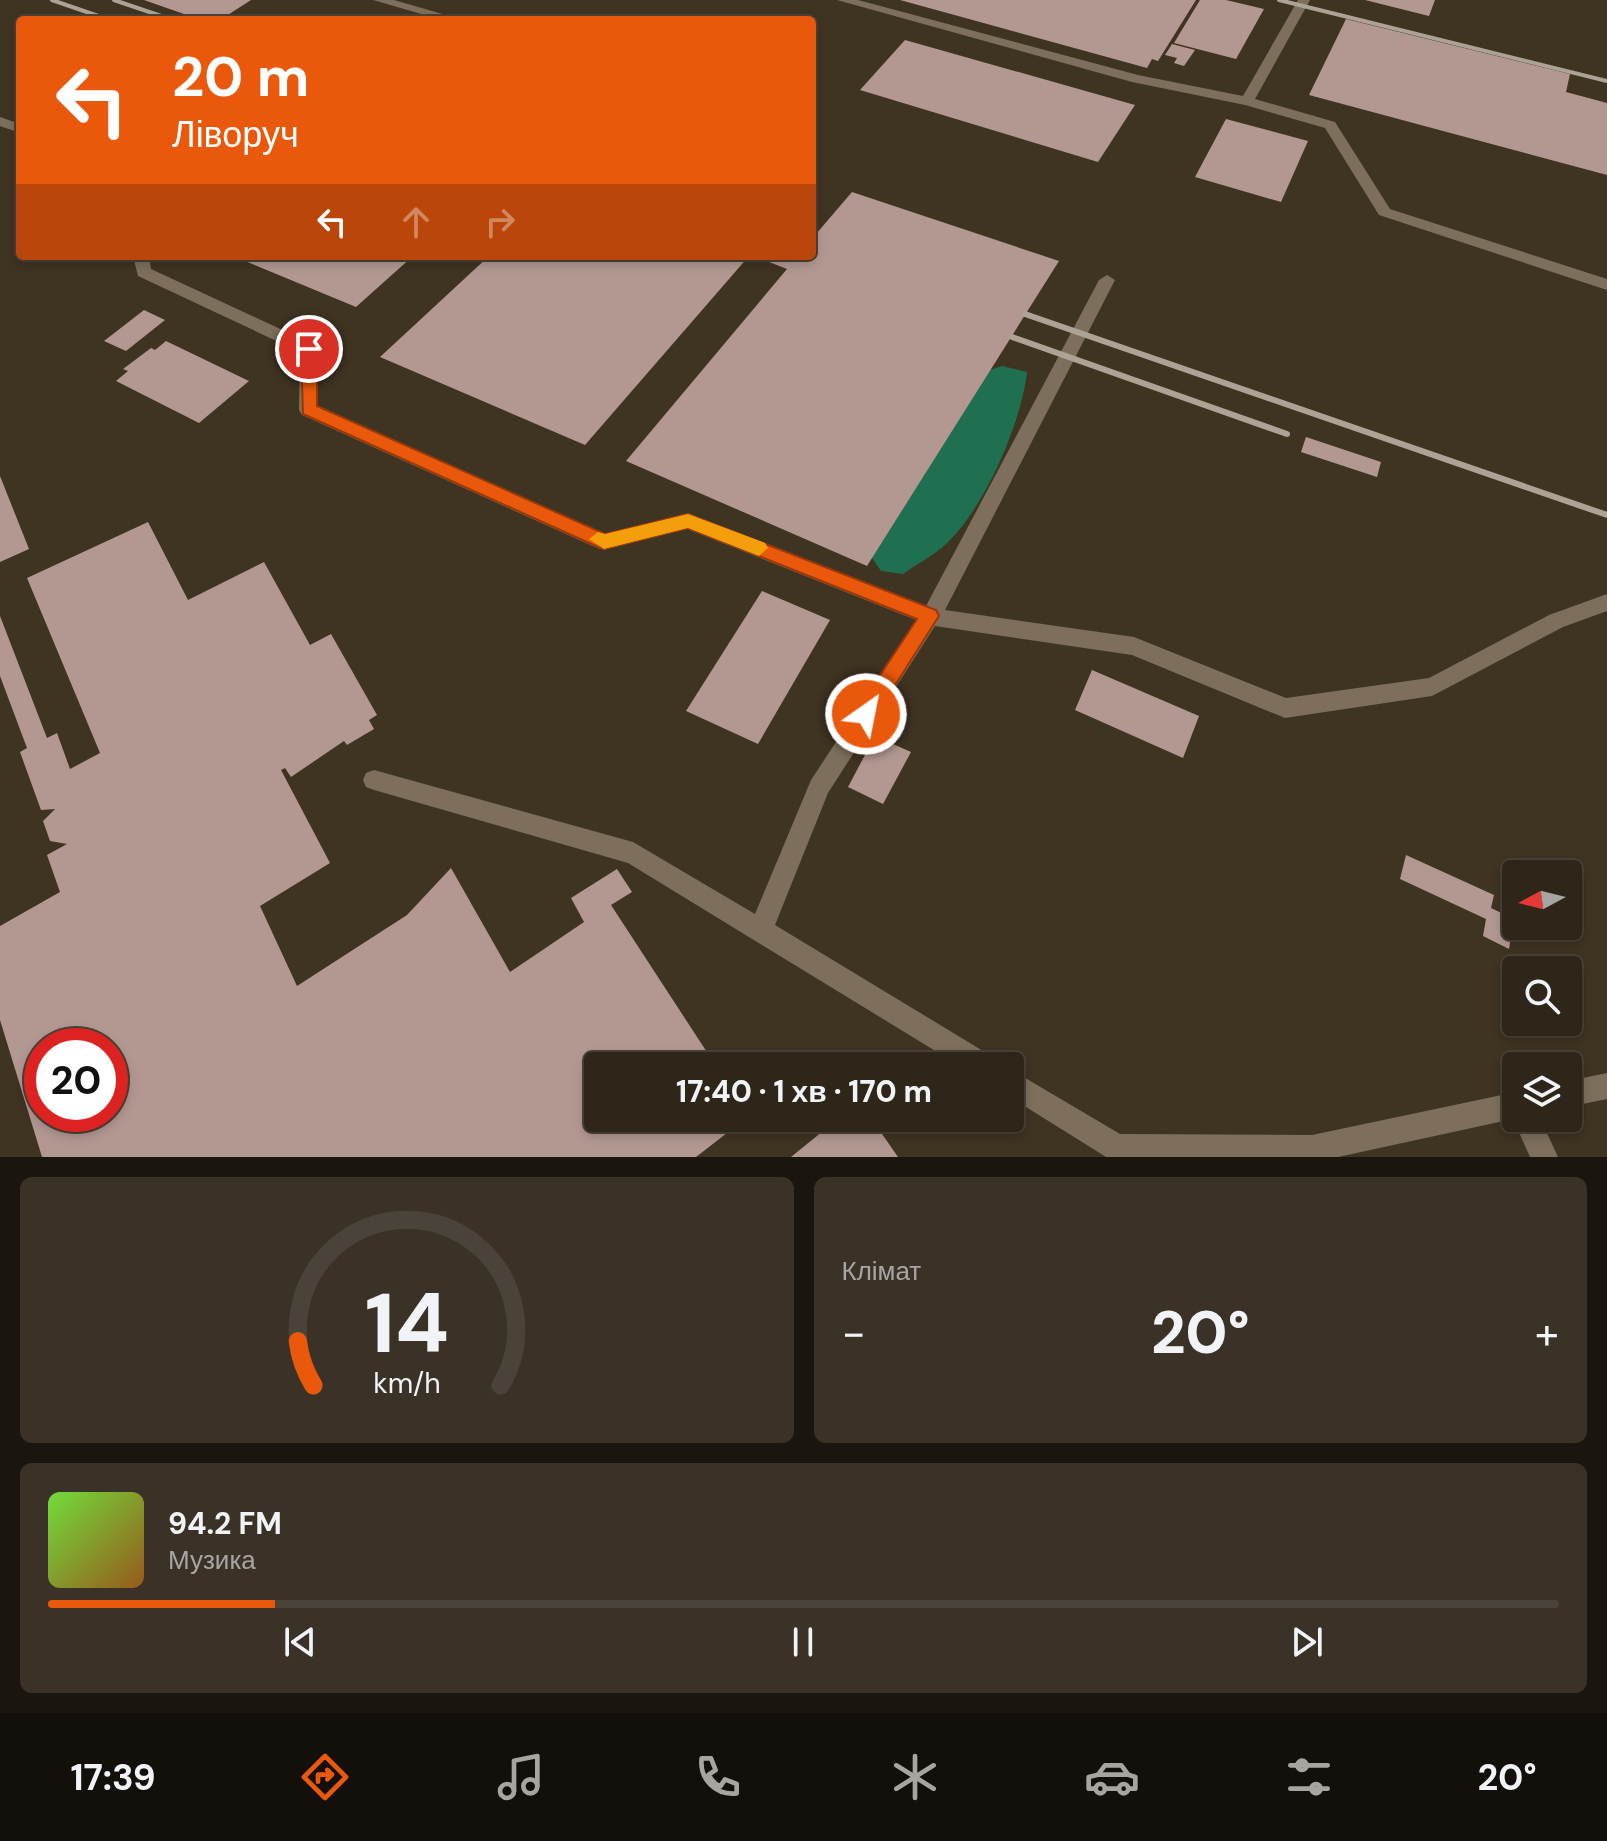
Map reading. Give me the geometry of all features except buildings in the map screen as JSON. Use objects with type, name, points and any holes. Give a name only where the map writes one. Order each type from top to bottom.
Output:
[{"type":"lane","points":[[379,0],[441,16]]},
{"type":"lane","points":[[843,0],[1137,79],[1247,101],[1330,125],[1384,212],[1607,285]]},
{"type":"lane","points":[[1247,101],[1304,0]]},
{"type":"lane","points":[[142,260],[144,272],[309,349],[308,410],[604,542],[688,521],[929,616],[1134,646],[1285,708],[1432,687],[1556,621],[1607,602]]},
{"type":"lane","points":[[761,930],[819,787],[929,616],[1107,280]]},
{"type":"lane","points":[[374,780],[633,853],[961,1052]]},
{"type":"lane","points":[[1582,1091],[1607,1086]]},
{"type":"lane","points":[[1024,1091],[1117,1148],[1312,1149],[1502,1108]]},
{"type":"lane","points":[[1532,1132],[1544,1157]]},
{"type":"green space","points":[[1002,366],[1027,372],[1009,441],[987,488],[959,529],[940,549],[903,574],[881,571],[866,549],[966,378]]},
{"type":"railway","points":[[52,0],[98,16]]},
{"type":"railway","points":[[114,0],[161,16]]},
{"type":"railway","points":[[1279,0],[1607,81]]},
{"type":"railway","points":[[1025,314],[1607,515]]},
{"type":"railway","points":[[1012,337],[1287,434]]},
{"type":"slow traffic","points":[[598,539],[604,542],[688,521],[759,548]]},
{"type":"route","points":[[309,349],[308,410],[604,542],[688,521],[929,616],[866,714]]}]
